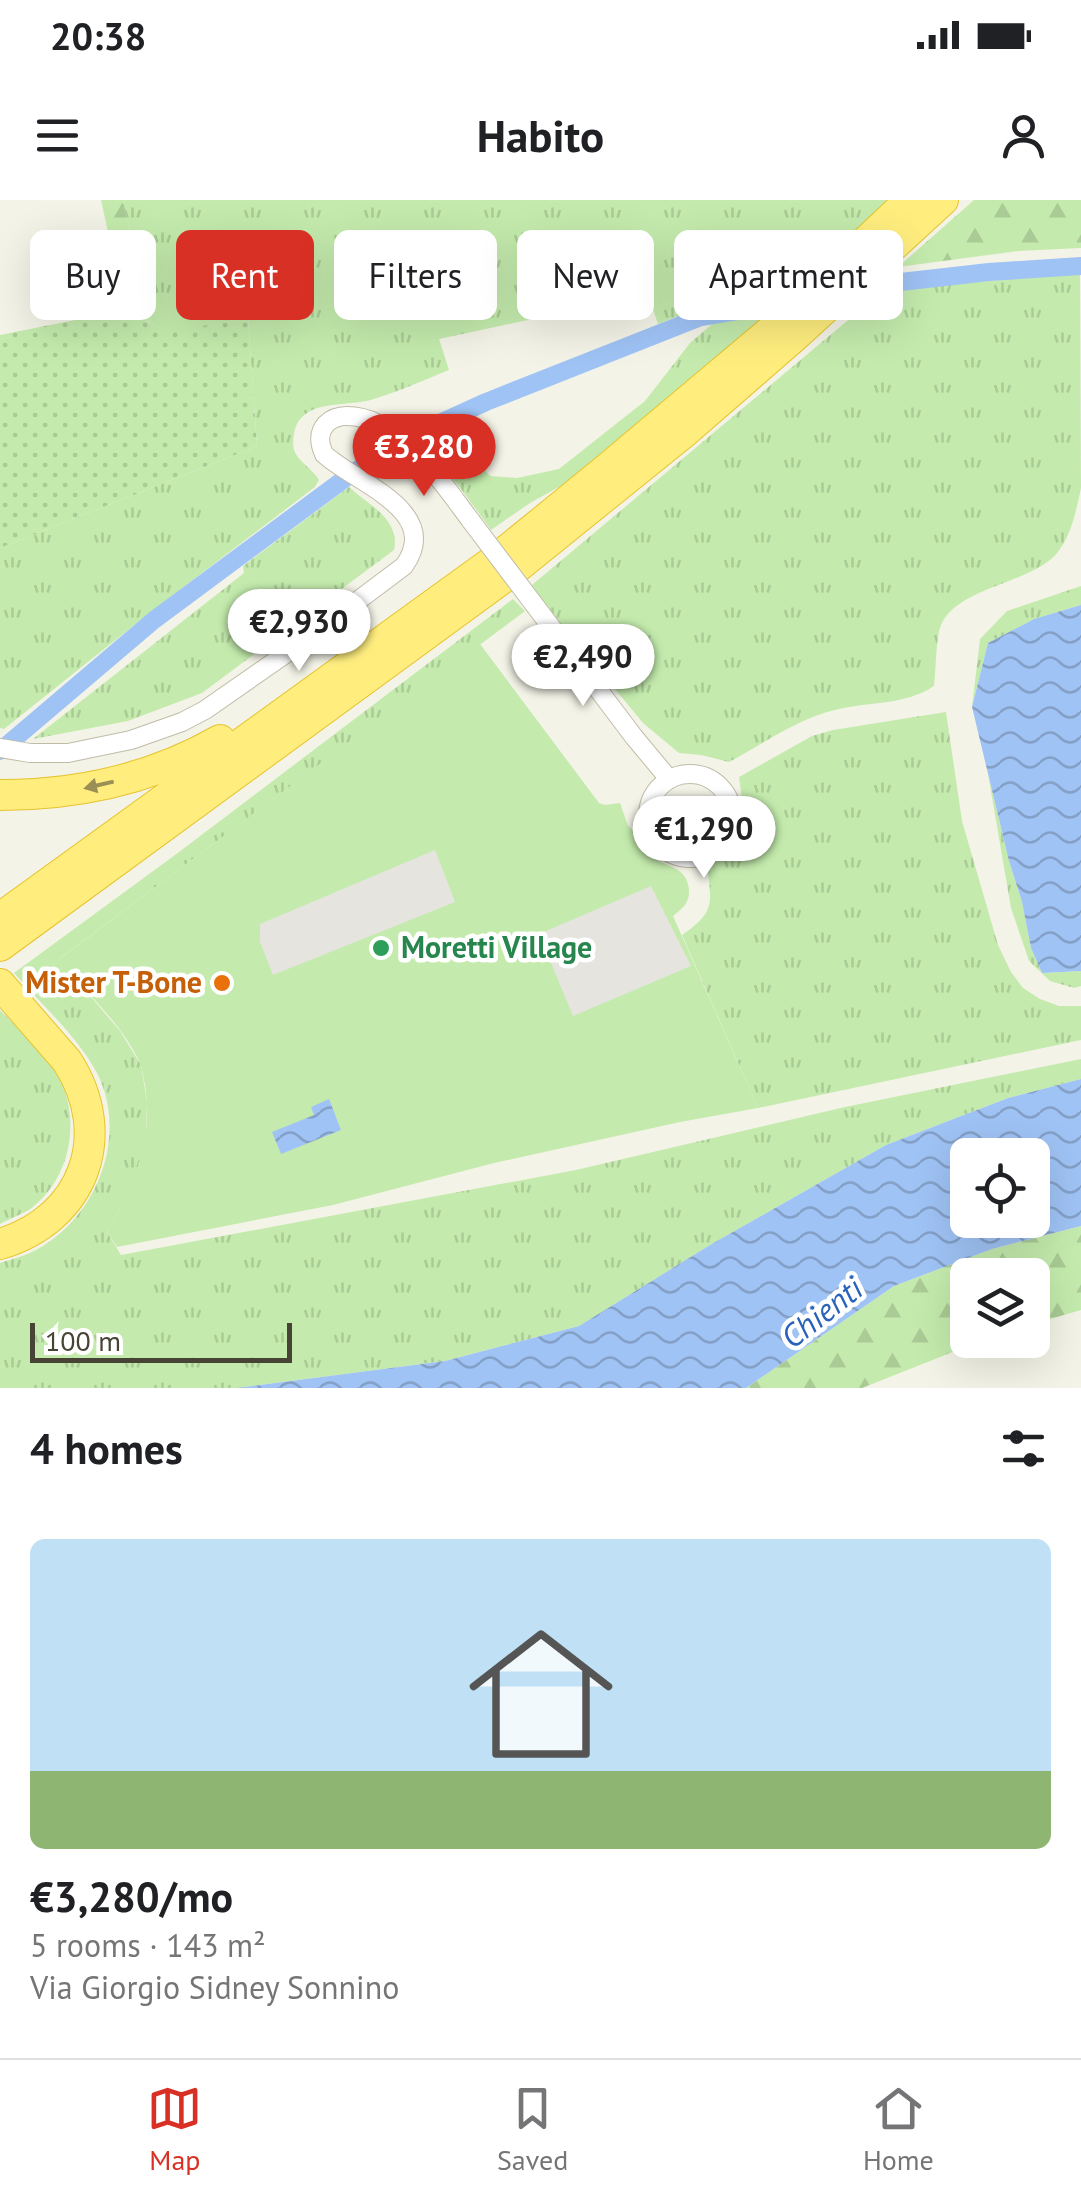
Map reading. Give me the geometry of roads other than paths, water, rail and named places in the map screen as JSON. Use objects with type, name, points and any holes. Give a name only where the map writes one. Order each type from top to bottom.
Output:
[{"type":"highway","points":[[887,230],[910,200]]},
{"type":"highway","points":[[903,231],[943,200]]},
{"type":"highway","points":[[0,946],[510,574],[620,486],[798,320]]},
{"type":"highway","points":[[0,918],[496,558],[784,333]]},
{"type":"highway","points":[[0,795],[45,795],[89,788],[144,775],[192,756],[234,732],[487,547],[541,522]]},
{"type":"highway","points":[[0,964],[150,852],[184,811]]},
{"type":"highway","points":[[0,1244],[30,1234],[65,1204],[81,1176],[90,1136],[88,1108],[75,1074],[10,994]]},
{"type":"street","points":[[0,748],[30,754],[68,753],[158,732],[205,710],[404,566],[415,541],[406,516],[389,498],[328,458],[320,444],[321,432],[340,416],[372,422],[412,448],[669,780]]},
{"type":"street","points":[[681,775],[705,777],[725,793],[732,819],[722,844],[712,853],[686,859],[674,856],[654,840],[649,828],[649,805],[653,794],[669,780],[681,775]]},
{"type":"water","points":[[1081,605],[1081,971],[1042,973],[1031,948],[972,707],[988,643],[1034,619]]},
{"type":"water","name":"Chienti","points":[[1081,1079],[1081,1226],[1050,1234],[1050,1138],[950,1138],[950,1238],[1035,1238],[968,1258],[950,1258],[950,1265],[894,1286],[746,1388],[237,1388],[445,1361],[579,1326],[710,1245],[886,1145],[1008,1098]]},
{"type":"water","points":[[329,1099],[341,1130],[281,1154],[272,1132],[314,1115],[311,1107]]},
{"type":"waterway","points":[[903,282],[1081,266]]},
{"type":"waterway","points":[[0,751],[154,620],[351,474],[407,438],[486,402],[693,320]]},
{"type":"place","name":"Moretti Village","points":[[381,948]]},
{"type":"place","name":"Mister T-Bone","points":[[222,983]]}]
